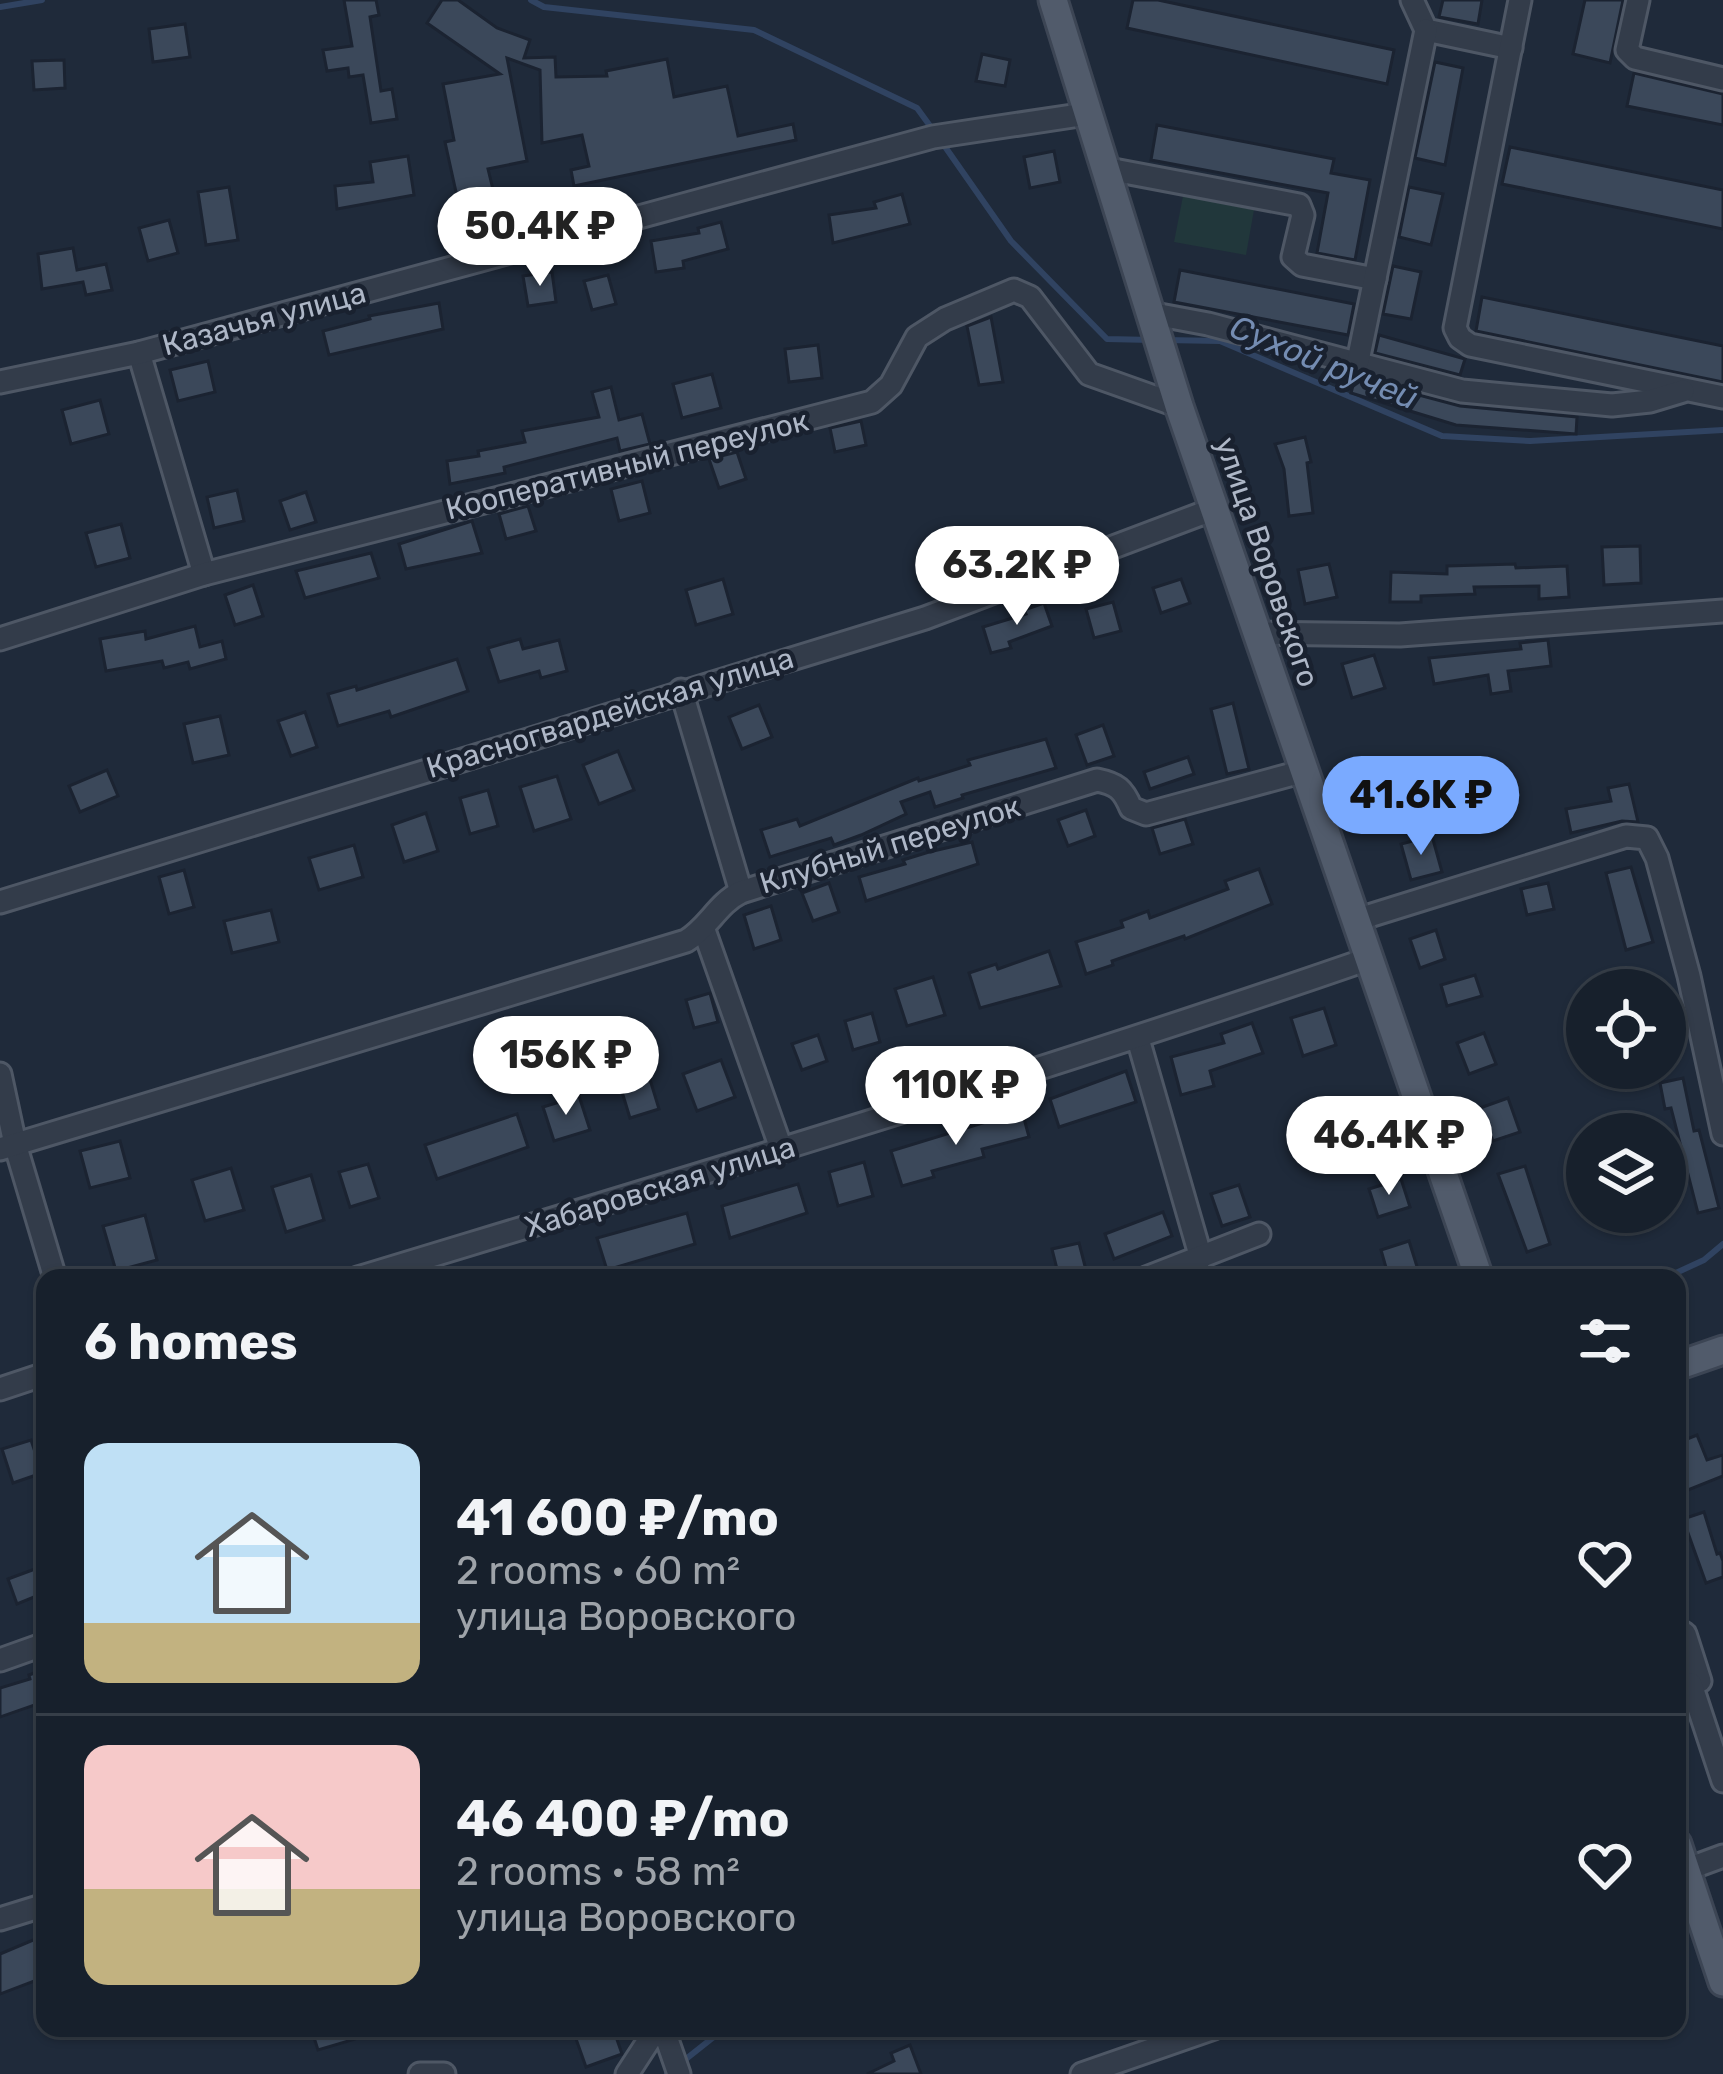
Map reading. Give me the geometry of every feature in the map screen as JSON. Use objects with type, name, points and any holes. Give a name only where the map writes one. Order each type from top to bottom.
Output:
[{"type":"main road","name":"улица Воровского","points":[[1053,0],[1179,406],[1476,1269]]},
{"type":"main road","points":[[1686,1363],[1723,1350]]},
{"type":"main road","points":[[1686,1879],[1723,1982]]},
{"type":"street","points":[[1358,361],[1426,30],[1412,0]]},
{"type":"street","points":[[1520,0],[1455,328],[1460,338],[1470,345],[1723,397]]},
{"type":"street","points":[[1638,0],[1628,50],[1635,58],[1723,79]]},
{"type":"street","points":[[1426,30],[1511,48]]},
{"type":"street","name":"Казачья улица","points":[[0,382],[139,353],[933,137],[1086,114]]},
{"type":"street","points":[[1103,168],[1299,205],[1303,215],[1293,257],[1302,265],[1375,279]]},
{"type":"street","name":"Кооперативный переулок","points":[[0,640],[204,574],[872,402],[891,385],[917,337],[945,319],[1014,290],[1030,297],[1089,374],[1179,406]]},
{"type":"street","points":[[1149,313],[1358,361],[1462,391],[1590,403],[1650,401],[1686,390]]},
{"type":"street","points":[[139,353],[204,574]]},
{"type":"street","name":"Красногвардейская улица","points":[[0,902],[925,618],[1214,509]]},
{"type":"street","points":[[1257,633],[1400,635],[1723,611]]},
{"type":"street","points":[[680,690],[741,892]]},
{"type":"street","name":"Клубный переулок","points":[[8,1146],[686,941],[704,930],[721,904],[741,892],[1097,781],[1114,784],[1131,808],[1146,814],[1304,771]]},
{"type":"street","points":[[1356,920],[1626,836],[1647,838],[1657,858],[1689,976],[1723,1134]]},
{"type":"street","points":[[704,930],[782,1151]]},
{"type":"street","name":"Хабаровская улица","points":[[417,1269],[1138,1039],[1371,958]]},
{"type":"street","points":[[1138,1039],[1201,1258]]},
{"type":"street","points":[[0,1074],[8,1146],[52,1269]]},
{"type":"street","points":[[1171,1269],[1258,1234]]},
{"type":"street","points":[[0,1389],[36,1377]]},
{"type":"street","points":[[0,1660],[36,1647]]},
{"type":"street","points":[[1723,1675],[1689,1685],[1723,1781]]},
{"type":"street","points":[[1686,1861],[1723,1856]]},
{"type":"street","points":[[0,1919],[36,1908]]},
{"type":"street","points":[[627,2074],[654,2037]]},
{"type":"street","points":[[664,2037],[676,2065]]},
{"type":"street","points":[[1082,2074],[1188,2037]]},
{"type":"street","points":[[420,2074],[444,2074]]},
{"type":"green space","points":[[1183,196],[1254,210],[1246,255],[1174,242]]},
{"type":"building","points":[[344,0],[376,0],[379,15],[370,17],[381,91],[392,89],[397,119],[371,123],[363,75],[349,77],[348,68],[327,71],[323,50],[352,46]]},
{"type":"building","points":[[442,0],[458,0],[497,28],[530,40],[524,58],[555,57],[556,77],[607,76],[606,71],[667,59],[674,97],[727,86],[738,136],[793,124],[796,140],[574,186],[571,170],[589,166],[582,135],[542,143],[540,70],[507,58],[527,161],[488,169],[498,210],[457,219],[453,202],[458,201],[445,142],[454,140],[443,84],[500,74],[427,23]]},
{"type":"building","points":[[1133,0],[1158,0],[1394,50],[1387,84],[1127,28]]},
{"type":"building","points":[[1443,0],[1482,0],[1478,24],[1439,17]]},
{"type":"building","points":[[1585,0],[1623,0],[1610,63],[1573,54]]},
{"type":"building","points":[[185,24],[190,57],[153,62],[149,29]]},
{"type":"building","points":[[982,54],[1010,60],[1005,86],[976,81]]},
{"type":"building","points":[[64,60],[65,88],[34,90],[32,61]]},
{"type":"building","points":[[1435,62],[1463,68],[1445,165],[1415,158]]},
{"type":"building","points":[[1634,73],[1723,94],[1723,125],[1627,106]]},
{"type":"building","points":[[1157,125],[1334,159],[1331,173],[1370,180],[1355,260],[1317,253],[1328,193],[1151,160]]},
{"type":"building","points":[[1510,147],[1723,190],[1723,229],[1502,184]]},
{"type":"building","points":[[1054,151],[1060,182],[1030,188],[1024,157]]},
{"type":"building","points":[[408,156],[414,195],[337,209],[335,186],[373,182],[370,162]]},
{"type":"building","points":[[229,187],[238,240],[206,245],[198,192]]},
{"type":"building","points":[[1409,187],[1443,194],[1431,245],[1399,237]]},
{"type":"building","points":[[902,194],[910,224],[833,243],[829,215],[876,208],[874,202]]},
{"type":"building","points":[[169,220],[178,253],[148,261],[139,228]]},
{"type":"building","points":[[721,222],[728,249],[683,261],[684,268],[656,272],[651,241],[699,233],[698,228]]},
{"type":"building","points":[[73,248],[77,270],[106,264],[112,290],[86,295],[83,282],[42,289],[38,254]]},
{"type":"building","points":[[1393,266],[1421,272],[1411,319],[1383,314]]},
{"type":"building","points":[[1180,270],[1354,304],[1348,335],[1174,302]]},
{"type":"building","points":[[552,272],[556,302],[528,306],[523,276]]},
{"type":"building","points":[[608,275],[616,304],[592,310],[584,281]]},
{"type":"building","points":[[1482,297],[1723,346],[1723,382],[1476,331]]},
{"type":"building","points":[[439,303],[443,329],[329,355],[323,331],[369,316]]},
{"type":"building","points":[[991,317],[1003,382],[979,385],[967,326]]},
{"type":"building","points":[[1379,335],[1465,359],[1460,375],[1375,353]]},
{"type":"building","points":[[818,345],[822,378],[789,382],[785,349]]},
{"type":"building","points":[[208,361],[215,392],[178,401],[170,370]]},
{"type":"building","points":[[712,374],[721,408],[682,418],[673,384]]},
{"type":"building","points":[[1355,378],[1460,406],[1577,417],[1576,434],[1456,425],[1351,393]]},
{"type":"building","points":[[611,387],[619,420],[642,414],[650,444],[620,451],[617,438],[504,467],[505,473],[450,484],[447,461],[525,442],[522,431],[599,417],[592,392]]},
{"type":"building","points":[[100,400],[109,434],[71,444],[62,410]]},
{"type":"building","points":[[861,421],[866,445],[835,452],[830,428]]},
{"type":"building","points":[[1305,437],[1313,513],[1289,516],[1284,469],[1275,444]]},
{"type":"building","points":[[737,452],[746,479],[719,488],[709,459]]},
{"type":"building","points":[[642,481],[650,513],[619,521],[611,489]]},
{"type":"building","points":[[237,490],[244,521],[214,528],[207,497]]},
{"type":"building","points":[[306,492],[316,522],[290,530],[280,501]]},
{"type":"building","points":[[528,506],[536,531],[506,539],[499,514]]},
{"type":"building","points":[[472,521],[482,553],[406,569],[399,544]]},
{"type":"building","points":[[121,524],[130,558],[96,567],[86,533]]},
{"type":"building","points":[[1640,546],[1641,583],[1604,585],[1602,547]]},
{"type":"building","points":[[371,553],[379,578],[305,598],[296,571]]},
{"type":"building","points":[[1329,564],[1337,597],[1305,604],[1298,570]]},
{"type":"building","points":[[1515,564],[1516,568],[1567,566],[1569,597],[1539,599],[1539,586],[1474,587],[1475,594],[1390,602],[1391,572],[1447,574],[1447,566]]},
{"type":"building","points":[[723,579],[733,614],[696,625],[686,590]]},
{"type":"building","points":[[1181,579],[1190,603],[1161,613],[1153,588]]},
{"type":"building","points":[[253,585],[263,616],[235,625],[225,595]]},
{"type":"building","points":[[1113,602],[1121,631],[1094,638],[1086,609]]},
{"type":"building","points":[[1044,603],[1052,626],[991,653],[983,627],[1026,614],[1024,610]]},
{"type":"building","points":[[195,626],[200,647],[222,641],[226,659],[190,669],[188,662],[164,668],[162,661],[106,671],[100,639],[145,631],[146,639]]},
{"type":"building","points":[[520,639],[523,649],[559,640],[567,671],[541,678],[539,671],[499,682],[488,648]]},
{"type":"building","points":[[1548,640],[1551,666],[1508,671],[1511,691],[1491,694],[1488,675],[1434,684],[1429,658],[1521,649],[1520,643]]},
{"type":"building","points":[[1374,655],[1385,688],[1352,698],[1342,664]]},
{"type":"building","points":[[457,659],[468,691],[391,717],[389,711],[338,726],[328,694],[356,686],[357,690]]},
{"type":"building","points":[[1233,703],[1249,769],[1227,774],[1211,709]]},
{"type":"building","points":[[759,705],[772,737],[742,749],[729,717]]},
{"type":"building","points":[[305,712],[317,747],[291,756],[278,721]]},
{"type":"building","points":[[220,716],[229,755],[193,763],[184,724]]},
{"type":"building","points":[[1103,725],[1114,756],[1087,765],[1076,735]]},
{"type":"building","points":[[1046,739],[1056,768],[935,807],[930,792],[901,802],[906,814],[861,835],[834,845],[831,838],[770,857],[761,830],[797,819],[800,826],[918,778],[970,765],[968,760]]},
{"type":"building","points":[[618,751],[634,790],[599,804],[583,765]]},
{"type":"building","points":[[1188,757],[1194,774],[1150,789],[1144,772]]},
{"type":"building","points":[[107,770],[118,796],[80,812],[69,786]]},
{"type":"building","points":[[557,776],[571,819],[534,831],[520,787]]},
{"type":"building","points":[[1629,784],[1638,822],[1571,833],[1566,809],[1611,801],[1608,788]]},
{"type":"building","points":[[488,790],[498,826],[470,834],[460,798]]},
{"type":"building","points":[[1086,810],[1095,836],[1068,846],[1058,820]]},
{"type":"building","points":[[426,813],[438,851],[404,862],[392,825]]},
{"type":"building","points":[[1185,819],[1193,844],[1160,854],[1152,828]]},
{"type":"building","points":[[1432,836],[1442,872],[1411,880],[1401,844]]},
{"type":"building","points":[[972,842],[978,864],[866,901],[859,877]]},
{"type":"building","points":[[354,845],[363,877],[319,890],[309,858]]},
{"type":"building","points":[[1631,867],[1653,942],[1626,950],[1606,873]]},
{"type":"building","points":[[1259,869],[1272,904],[1086,974],[1076,942],[1123,927],[1121,921],[1148,911],[1150,918],[1228,889],[1225,881]]},
{"type":"building","points":[[184,870],[194,907],[169,914],[159,877]]},
{"type":"building","points":[[829,883],[839,912],[813,921],[802,893]]},
{"type":"building","points":[[1548,883],[1554,909],[1527,915],[1521,889]]},
{"type":"building","points":[[771,906],[781,940],[754,949],[744,915]]},
{"type":"building","points":[[271,910],[279,942],[232,953],[224,921]]},
{"type":"building","points":[[1436,930],[1445,959],[1420,968],[1410,939]]},
{"type":"building","points":[[1049,951],[1061,986],[980,1008],[969,973],[996,964],[998,969]]},
{"type":"building","points":[[1475,975],[1482,996],[1447,1006],[1441,985]]},
{"type":"building","points":[[933,977],[945,1015],[907,1026],[895,989]]},
{"type":"building","points":[[710,993],[718,1022],[694,1028],[686,1000]]},
{"type":"building","points":[[1324,1008],[1336,1045],[1303,1056],[1291,1018]]},
{"type":"building","points":[[872,1013],[880,1042],[853,1050],[845,1021]]},
{"type":"building","points":[[1252,1023],[1263,1053],[1210,1071],[1214,1086],[1181,1095],[1171,1057],[1224,1043],[1221,1034]]},
{"type":"building","points":[[1484,1033],[1496,1064],[1469,1074],[1457,1043]]},
{"type":"building","points":[[818,1035],[827,1061],[802,1070],[792,1044]]},
{"type":"building","points":[[721,1060],[735,1097],[697,1111],[683,1074]]},
{"type":"building","points":[[1126,1071],[1136,1102],[1059,1127],[1050,1099]]},
{"type":"building","points":[[648,1073],[659,1109],[630,1118],[619,1082]]},
{"type":"building","points":[[1661,1089],[1685,1089],[1719,1208],[1698,1213],[1686,1166],[1686,1113],[1665,1109]]},
{"type":"building","points":[[579,1096],[590,1130],[554,1141],[543,1107]]},
{"type":"building","points":[[1508,1098],[1520,1132],[1493,1141],[1480,1108]]},
{"type":"building","points":[[1372,1099],[1382,1130],[1351,1139],[1341,1108]]},
{"type":"building","points":[[1022,1111],[1029,1137],[982,1149],[984,1157],[932,1171],[934,1177],[902,1186],[891,1151]]},
{"type":"building","points":[[517,1114],[528,1147],[437,1179],[425,1145]]},
{"type":"building","points":[[120,1141],[130,1178],[90,1188],[80,1151]]},
{"type":"building","points":[[864,1162],[873,1196],[838,1206],[829,1172]]},
{"type":"building","points":[[368,1164],[379,1198],[350,1207],[339,1172]]},
{"type":"building","points":[[1525,1166],[1550,1244],[1527,1252],[1498,1174]]},
{"type":"building","points":[[231,1168],[244,1210],[205,1221],[192,1180]]},
{"type":"building","points":[[311,1175],[324,1220],[286,1232],[272,1187]]},
{"type":"building","points":[[1401,1179],[1410,1207],[1378,1217],[1369,1189]]},
{"type":"building","points":[[798,1184],[807,1213],[730,1238],[722,1206]]},
{"type":"building","points":[[1239,1185],[1250,1217],[1222,1226],[1211,1194]]},
{"type":"building","points":[[1163,1212],[1172,1236],[1114,1259],[1105,1234]]},
{"type":"building","points":[[687,1213],[695,1244],[607,1269],[597,1238]]},
{"type":"building","points":[[145,1215],[157,1260],[115,1269],[103,1226]]},
{"type":"building","points":[[1409,1241],[1418,1269],[1386,1269],[1381,1250]]},
{"type":"building","points":[[1079,1243],[1086,1269],[1057,1269],[1052,1249]]},
{"type":"building","points":[[1697,1435],[1707,1460],[1723,1455],[1723,1476],[1686,1491],[1686,1439]]},
{"type":"building","points":[[31,1440],[36,1475],[13,1483],[2,1449]]},
{"type":"building","points":[[1704,1512],[1723,1561],[1723,1577],[1706,1583],[1686,1518]]},
{"type":"building","points":[[35,1569],[36,1596],[17,1604],[8,1579]]},
{"type":"building","points":[[36,1672],[36,1704],[0,1717],[0,1688],[30,1679]]},
{"type":"building","points":[[36,1939],[36,1980],[0,1994],[0,1954]]},
{"type":"building","points":[[314,2037],[362,2037],[318,2050]]},
{"type":"building","points":[[575,2037],[616,2037],[622,2054],[586,2067]]},
{"type":"building","points":[[910,2045],[921,2074],[867,2074],[894,2061],[891,2053]]},
{"type":"waterway","name":"Сухой ручей","points":[[0,7],[42,0]]},
{"type":"waterway","name":"Сухой ручей","points":[[531,0],[544,7],[754,30],[917,108],[933,130]]},
{"type":"waterway","name":"Сухой ручей","points":[[941,141],[1011,241],[1107,339],[1152,340]]},
{"type":"waterway","name":"Сухой ручей","points":[[1165,340],[1220,341],[1442,436],[1530,441],[1723,430]]},
{"type":"waterway","points":[[1684,1269],[1723,1244]]},
{"type":"waterway","points":[[667,2074],[714,2037]]}]
